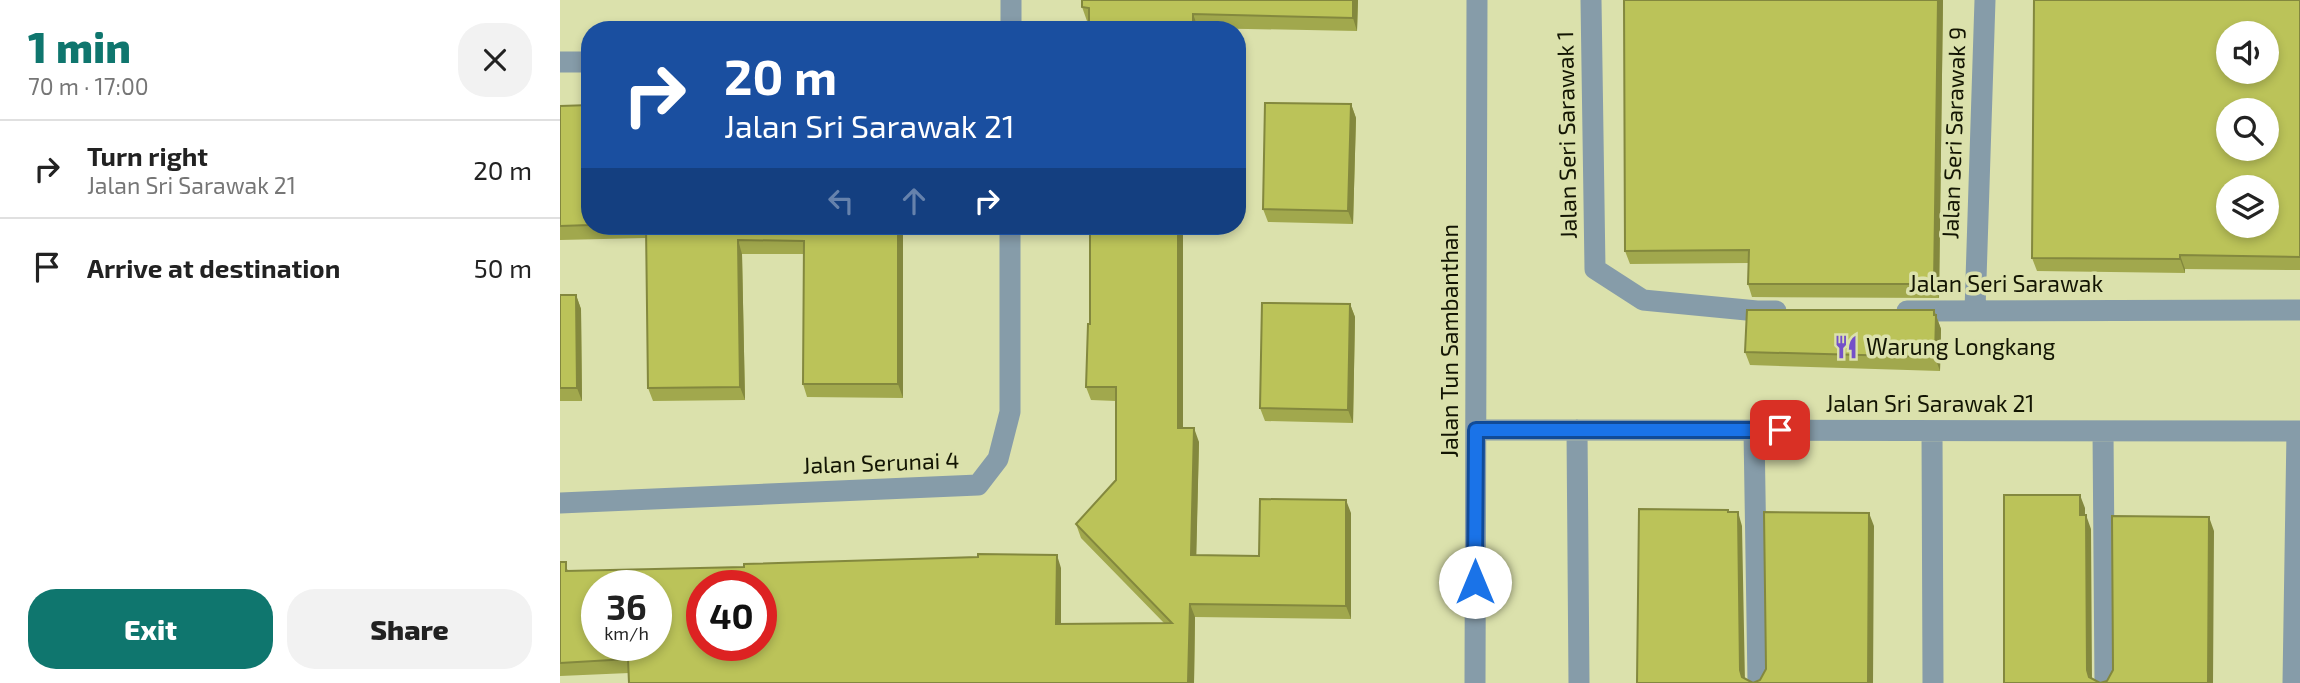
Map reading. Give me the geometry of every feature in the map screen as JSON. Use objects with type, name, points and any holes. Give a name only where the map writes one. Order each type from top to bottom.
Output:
[{"type":"street","points":[[1010,0],[1011,21]]},
{"type":"street","name":"Jalan Tun Sambanthan","points":[[1475,683],[1477,0]]},
{"type":"street","name":"Jalan Seri Sarawak 1","points":[[1591,0],[1595,269],[1643,300],[1757,311],[1798,311]]},
{"type":"street","name":"Jalan Seri Sarawak 9","points":[[1975,310],[1985,0]]},
{"type":"street","points":[[560,62],[581,62]]},
{"type":"street","name":"Jalan Serunai 4","points":[[560,503],[978,485],[998,459],[1010,412],[1010,235]]},
{"type":"street","name":"Jalan Seri Sarawak","points":[[1880,311],[2300,310]]},
{"type":"street","name":"Jalan Sri Sarawak 21","points":[[1476,430],[2299,431]]},
{"type":"street","points":[[1577,430],[1579,683]]},
{"type":"street","points":[[1754,430],[1758,683]]},
{"type":"street","points":[[1932,431],[1933,683]]},
{"type":"street","points":[[2103,431],[2105,683]]},
{"type":"street","points":[[2293,683],[2299,431]]},
{"type":"building","points":[[1082,0],[1353,0],[1353,18],[1193,14],[1193,21],[1089,21],[1089,8],[1082,7]]},
{"type":"building","points":[[1624,0],[1938,0],[1934,284],[1748,284],[1749,250],[1625,251]]},
{"type":"building","points":[[2034,0],[2300,0],[2300,257],[2180,255],[2180,259],[2032,258]]},
{"type":"building","points":[[1265,103],[1351,104],[1348,211],[1263,209]]},
{"type":"building","points":[[581,105],[581,225],[560,226],[560,106]]},
{"type":"building","points":[[646,235],[898,235],[898,384],[803,384],[804,241],[738,240],[740,387],[648,388]]},
{"type":"building","points":[[1090,235],[1178,235],[1178,428],[1194,428],[1191,555],[1259,556],[1260,499],[1346,500],[1346,606],[1190,604],[1188,683],[629,683],[628,661],[672,661],[672,570],[610,570],[978,557],[978,554],[1057,555],[1056,624],[1172,623],[1076,524],[1116,480],[1116,387],[1086,387],[1090,324]]},
{"type":"building","points":[[560,295],[576,295],[577,388],[560,388]]},
{"type":"building","points":[[1262,303],[1350,304],[1348,410],[1260,408]]},
{"type":"building","name":"Warung Longkang","points":[[1747,310],[1934,310],[1935,357],[1745,352]]},
{"type":"building","points":[[2004,495],[2080,495],[2080,515],[2086,515],[2087,670],[2089,677],[2100,683],[2004,683]]},
{"type":"building","points":[[1639,509],[1738,512],[1740,670],[1742,677],[1753,683],[1637,683]]},
{"type":"building","points":[[1764,512],[1869,513],[1868,683],[1753,683],[1760,680],[1766,669]]},
{"type":"building","points":[[2112,516],[2209,517],[2208,683],[2100,683],[2107,681],[2113,670]]},
{"type":"building","points":[[560,562],[566,562],[566,571],[581,571],[581,661],[594,661],[560,663]]},
{"type":"place","name":"Warung Longkang","points":[[1846,347]]},
{"type":"route","points":[[1475,582],[1476,430],[1780,430]]}]
